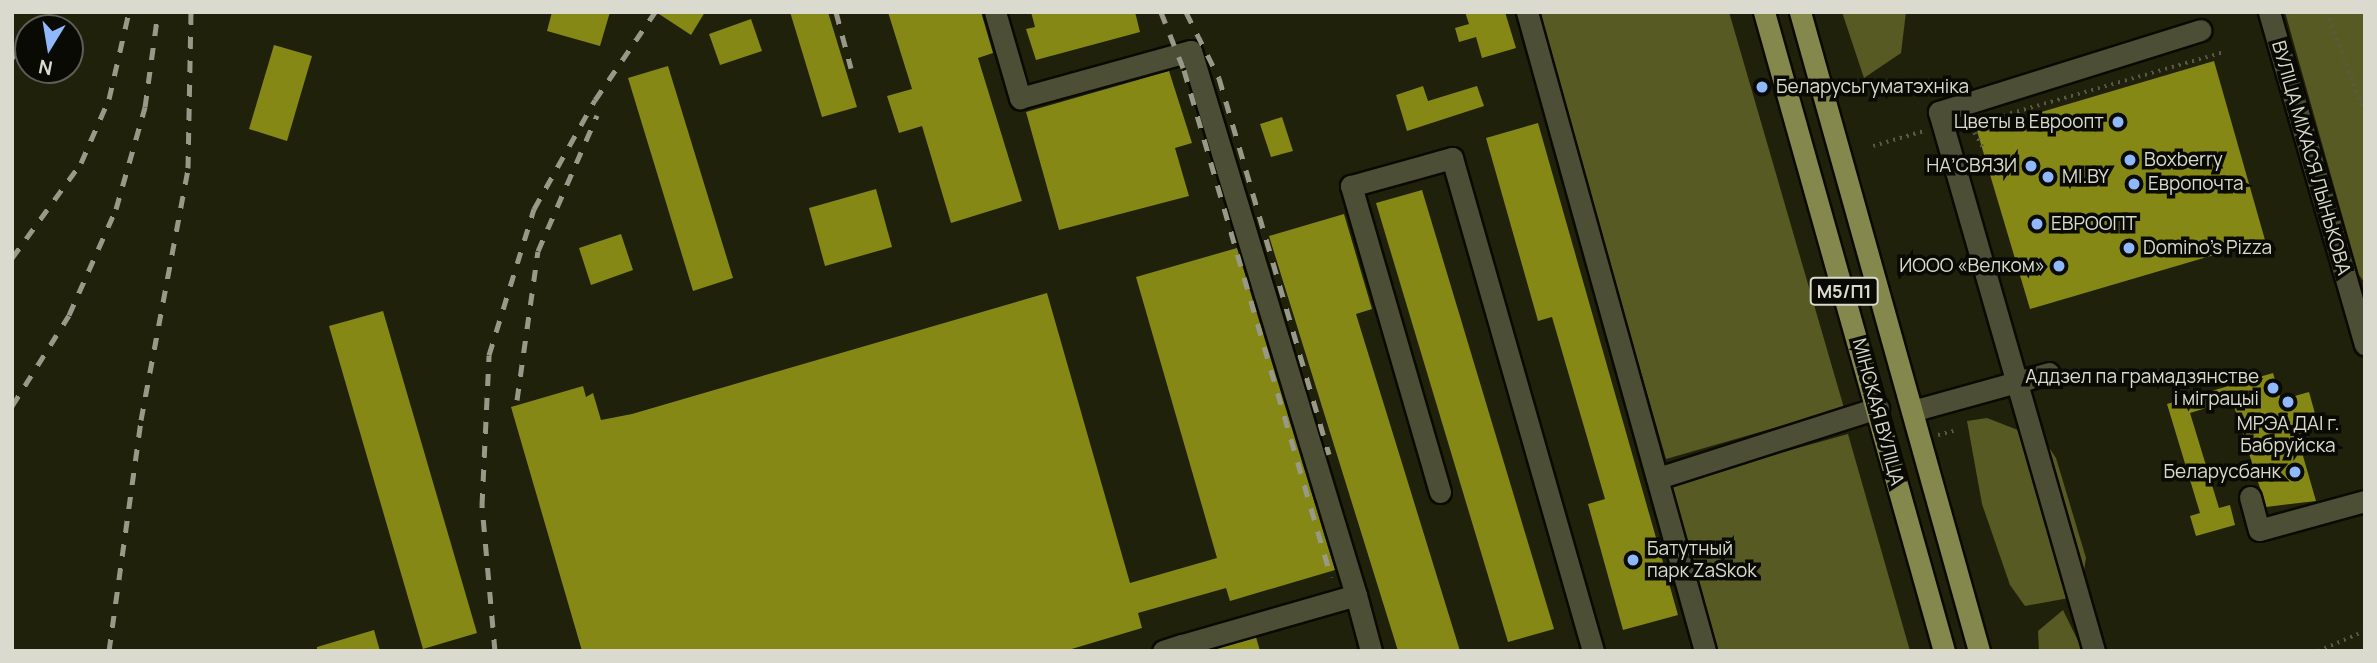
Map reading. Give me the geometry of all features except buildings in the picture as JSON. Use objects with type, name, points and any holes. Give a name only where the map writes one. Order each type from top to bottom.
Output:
[{"type":"main road","name":"МІНСКАЯ ВУЛІЦА","points":[[1764,12],[1878,408],[1944,651]]},
{"type":"main road","name":"МІНСКАЯ ВУЛІЦА","points":[[1800,12],[1978,650]]},
{"type":"street","points":[[995,12],[1020,98],[1191,51],[1371,651]]},
{"type":"street","points":[[1527,12],[1705,651]]},
{"type":"street","name":"ВУЛІЦА МІХАСЯ ЛЫНЬКОВА","points":[[2269,12],[2365,344]]},
{"type":"street","points":[[2094,651],[1939,112],[2200,30]]},
{"type":"street","points":[[1440,492],[1351,186],[1452,158],[1593,651]]},
{"type":"street","points":[[1912,411],[2049,373]]},
{"type":"street","points":[[1658,478],[1878,408]]},
{"type":"street","points":[[2250,496],[2259,530],[2365,501]]},
{"type":"street","points":[[1176,649],[1356,596]]},
{"type":"path","points":[[2327,12],[2365,113]]},
{"type":"path","points":[[1873,146],[1943,126],[1970,125],[2188,65],[2225,52]]},
{"type":"path","points":[[1970,125],[1982,147]]},
{"type":"path","points":[[2318,651],[2365,631]]},
{"type":"shaded area","points":[[1537,12],[1729,12],[1844,408],[1666,459]]},
{"type":"shaded area","points":[[1842,12],[1906,12],[1901,53],[1864,78]]},
{"type":"shaded area","points":[[2285,12],[2365,12],[2365,283],[2359,275]]},
{"type":"shaded area","points":[[1987,418],[2044,440],[2056,458],[2086,558],[2080,596],[2025,606],[2010,585],[1982,504],[1967,421]]},
{"type":"shaded area","points":[[1848,434],[1910,651],[1716,651],[1669,484]]},
{"type":"shaded area","points":[[2063,610],[2083,651],[2039,651],[2038,631]]},
{"type":"railway","points":[[12,258],[81,163],[109,99],[129,12]]},
{"type":"railway","points":[[12,406],[69,315],[116,209],[145,107],[158,12]]},
{"type":"railway","points":[[109,651],[141,420],[188,168],[191,12]]},
{"type":"railway","points":[[495,651],[482,505],[489,355],[534,209],[595,100],[655,12]]},
{"type":"railway","points":[[836,12],[851,68]]},
{"type":"railway","points":[[1161,12],[1184,70],[1331,577]]},
{"type":"railway","points":[[1186,12],[1219,78],[1329,454]]},
{"type":"railway","points":[[517,400],[538,251],[597,115]]},
{"type":"place","name":"Беларусьгуматэхніка","points":[[1762,87]]},
{"type":"place","name":"Цветы в Евроопт","points":[[2118,122]]},
{"type":"place","name":"Boxberry","points":[[2130,160]]},
{"type":"place","name":"НАʼСВЯЗИ","points":[[2031,166]]},
{"type":"place","name":"MI.BY","points":[[2048,177]]},
{"type":"place","name":"Европочта","points":[[2134,184]]},
{"type":"place","name":"ЕВРООПТ","points":[[2037,224]]},
{"type":"place","name":"Domino's Pizza","points":[[2129,248]]},
{"type":"place","name":"ИООО «Велком»","points":[[2059,266]]},
{"type":"place","name":"Аддзел па грамадзянстве і міграцыі","points":[[2273,388]]},
{"type":"place","name":"МРЭА ДАІ г. Бабруйска","points":[[2288,402]]},
{"type":"place","name":"Беларусбанк","points":[[2295,472]]},
{"type":"place","name":"Батутный парк ZaSkok","points":[[1633,560]]}]
